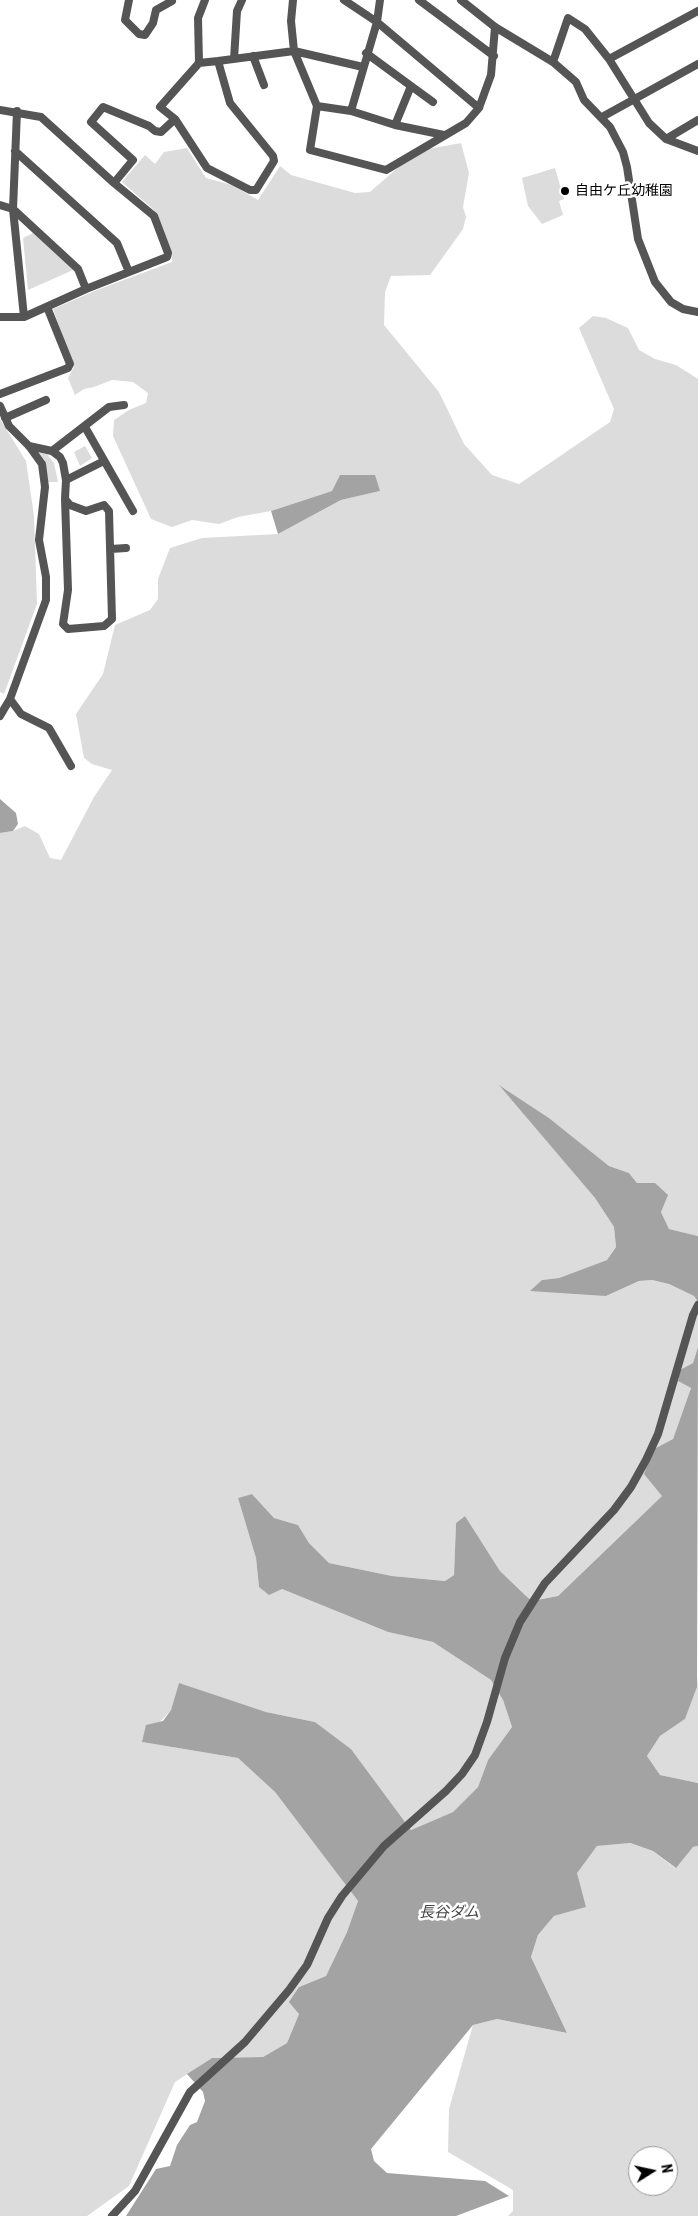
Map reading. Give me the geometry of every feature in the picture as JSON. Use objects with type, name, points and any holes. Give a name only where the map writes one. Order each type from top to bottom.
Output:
[{"type":"street","points":[[129,0],[125,20],[139,34],[145,35],[153,23],[156,10],[172,1]]},
{"type":"street","points":[[205,0],[198,18],[199,63],[160,108],[175,119],[207,168],[250,190],[256,190],[274,161],[273,156],[230,102],[218,61]]},
{"type":"street","points":[[234,58],[237,10],[242,0]]},
{"type":"street","points":[[293,0],[291,21],[294,51],[317,106],[310,150],[386,170],[466,122],[479,108],[491,75],[495,27]]},
{"type":"street","points":[[344,0],[377,22],[479,108]]},
{"type":"street","points":[[351,112],[366,53],[377,22],[380,0]]},
{"type":"street","points":[[419,0],[494,56]]},
{"type":"street","points":[[461,0],[495,27],[553,62],[576,82],[584,100],[610,127],[623,152],[630,179],[638,239],[654,282],[671,302],[683,309],[698,312]]},
{"type":"street","points":[[609,59],[698,11]]},
{"type":"street","points":[[553,62],[568,18],[585,29],[609,59],[649,123],[666,139],[698,151]]},
{"type":"street","points":[[199,63],[294,51],[363,67]]},
{"type":"street","points":[[366,53],[433,102]]},
{"type":"street","points":[[253,56],[264,84]]},
{"type":"street","points":[[602,117],[698,64]]},
{"type":"street","points":[[395,125],[411,86]]},
{"type":"street","points":[[317,106],[351,112],[395,125],[444,135]]},
{"type":"street","points":[[114,183],[133,160],[91,122],[103,107],[160,132],[175,119]]},
{"type":"street","points":[[0,110],[41,118],[154,216],[168,254],[167,257],[86,289],[24,318],[0,317]]},
{"type":"street","points":[[17,112],[13,209],[24,318]]},
{"type":"street","points":[[666,139],[698,120]]},
{"type":"street","points":[[15,151],[117,243],[129,272]]},
{"type":"street","points":[[0,205],[13,209],[78,269],[86,289]]},
{"type":"street","points":[[0,394],[68,368],[70,364],[47,307]]},
{"type":"street","points":[[5,418],[46,400]]},
{"type":"street","points":[[52,451],[109,407],[124,405]]},
{"type":"street","points":[[0,406],[8,426],[30,446],[42,464],[45,487],[39,540],[46,577],[46,600],[10,699],[0,716]]},
{"type":"street","points":[[85,427],[133,511]]},
{"type":"street","points":[[30,446],[52,451],[60,457],[63,463],[66,480],[65,499],[68,590],[63,624],[68,629],[104,626],[112,619],[109,511],[107,507],[101,505],[92,510],[80,511],[70,505],[65,499]]},
{"type":"street","points":[[66,480],[104,461]]},
{"type":"street","points":[[111,550],[126,548]]},
{"type":"street","points":[[10,699],[21,714],[49,728],[71,766]]},
{"type":"street","points":[[112,2216],[135,2191],[190,2092],[245,2042],[289,1990],[306,1965],[328,1918],[342,1896],[384,1846],[457,1780],[475,1755],[504,1658],[520,1622],[545,1583],[614,1510],[631,1487],[658,1434],[693,1315],[698,1304]]},
{"type":"shaded area","points":[[461,143],[469,173],[463,207],[466,217],[463,229],[430,275],[391,276],[385,292],[384,325],[439,392],[464,444],[492,475],[519,484],[610,422],[614,409],[579,328],[593,316],[606,318],[628,328],[639,350],[655,359],[676,365],[698,379],[698,1236],[669,1229],[661,1212],[629,1173],[609,1166],[549,1118],[501,1086],[595,1198],[614,1227],[616,1247],[607,1260],[559,1278],[542,1280],[606,1296],[639,1281],[652,1280],[669,1284],[694,1296],[698,1302],[698,1347],[693,1363],[680,1370],[678,1381],[691,1388],[673,1439],[654,1449],[662,1496],[558,1596],[532,1601],[525,1595],[500,1571],[465,1516],[456,1523],[454,1575],[445,1581],[392,1576],[329,1563],[309,1543],[298,1525],[274,1518],[252,1494],[238,1498],[256,1558],[259,1587],[282,1589],[388,1632],[433,1642],[491,1680],[503,1700],[512,1727],[488,1760],[478,1787],[453,1812],[411,1830],[351,1749],[315,1722],[266,1712],[179,1684],[171,1710],[142,1742],[238,1758],[275,1792],[358,1901],[347,1932],[326,1976],[299,1987],[299,2014],[287,2043],[263,2057],[212,2058],[175,2082],[129,2186],[87,2216],[0,2216],[0,833],[13,831],[25,826],[39,834],[50,858],[61,860],[94,797],[112,770],[92,764],[84,758],[76,714],[103,674],[115,625],[150,610],[158,599],[158,579],[170,548],[202,538],[278,534],[341,500],[380,491],[332,491],[271,511],[238,517],[219,524],[192,520],[172,527],[151,519],[113,436],[114,420],[129,410],[146,403],[148,393],[133,382],[112,380],[84,389],[75,395],[68,378],[74,367],[53,309],[97,290],[172,262],[171,253],[154,210],[122,182],[145,155],[155,164],[164,152],[187,148],[206,178],[232,185],[258,200],[280,166],[291,175],[355,193],[370,192],[417,151]]},
{"type":"shaded area","points":[[555,168],[564,199],[559,201],[563,215],[542,224],[528,206],[522,178]]},
{"type":"shaded area","points":[[33,233],[73,270],[28,290],[23,238]]},
{"type":"shaded area","points":[[0,419],[26,461],[34,516],[37,604],[4,694],[0,692]]},
{"type":"shaded area","points":[[85,446],[92,458],[80,466],[74,452]]},
{"type":"shaded area","points":[[39,453],[47,454],[54,463],[58,482],[47,482],[45,461]]},
{"type":"shaded area","points":[[698,1675],[698,1783],[660,1775],[647,1756],[660,1736],[685,1719],[697,1687]]},
{"type":"shaded area","points":[[629,1843],[653,1851],[675,1868],[693,1847],[698,1846],[698,2216],[508,2216],[513,2211],[513,2190],[448,2152],[449,2109],[473,2025],[497,2019],[567,2033],[531,1957],[538,1935],[554,1916],[586,1907],[576,1873],[597,1846]]},
{"type":"water","points":[[340,475],[375,475],[380,491],[341,500],[278,534],[271,511],[332,491]]},
{"type":"water","points":[[0,799],[16,813],[18,824],[13,831],[0,833]]},
{"type":"water","points":[[499,1085],[549,1118],[609,1166],[629,1173],[637,1183],[655,1183],[668,1195],[661,1212],[669,1229],[698,1236],[698,1302],[694,1296],[669,1284],[652,1280],[639,1281],[606,1296],[530,1291],[542,1280],[559,1278],[607,1260],[616,1247],[614,1227],[595,1198]]},
{"type":"water","name":"長谷ダム","points":[[698,1347],[697,1687],[685,1719],[660,1736],[647,1756],[660,1775],[698,1783],[698,1846],[693,1847],[676,1868],[653,1851],[630,1843],[597,1846],[577,1873],[586,1907],[554,1916],[538,1935],[531,1957],[567,2033],[497,2019],[473,2025],[371,2149],[374,2161],[387,2173],[485,2181],[509,2196],[456,2216],[126,2216],[156,2169],[170,2166],[177,2145],[190,2125],[197,2122],[205,2101],[203,2092],[187,2074],[212,2058],[263,2057],[287,2043],[299,2014],[289,2002],[299,1987],[326,1976],[347,1932],[358,1901],[275,1792],[238,1758],[142,1742],[146,1725],[163,1721],[171,1710],[179,1683],[266,1712],[315,1722],[351,1749],[411,1830],[453,1812],[478,1787],[488,1760],[512,1727],[503,1700],[491,1680],[433,1642],[388,1632],[282,1589],[269,1595],[259,1587],[256,1558],[238,1498],[252,1494],[274,1518],[298,1525],[309,1543],[329,1563],[392,1576],[445,1581],[454,1575],[456,1523],[465,1516],[500,1571],[525,1595],[532,1601],[558,1596],[662,1496],[644,1474],[654,1449],[673,1439],[691,1388],[678,1381],[680,1370],[693,1363]]},
{"type":"place","name":"自由ケ丘幼稚園","points":[[565,191]]}]
